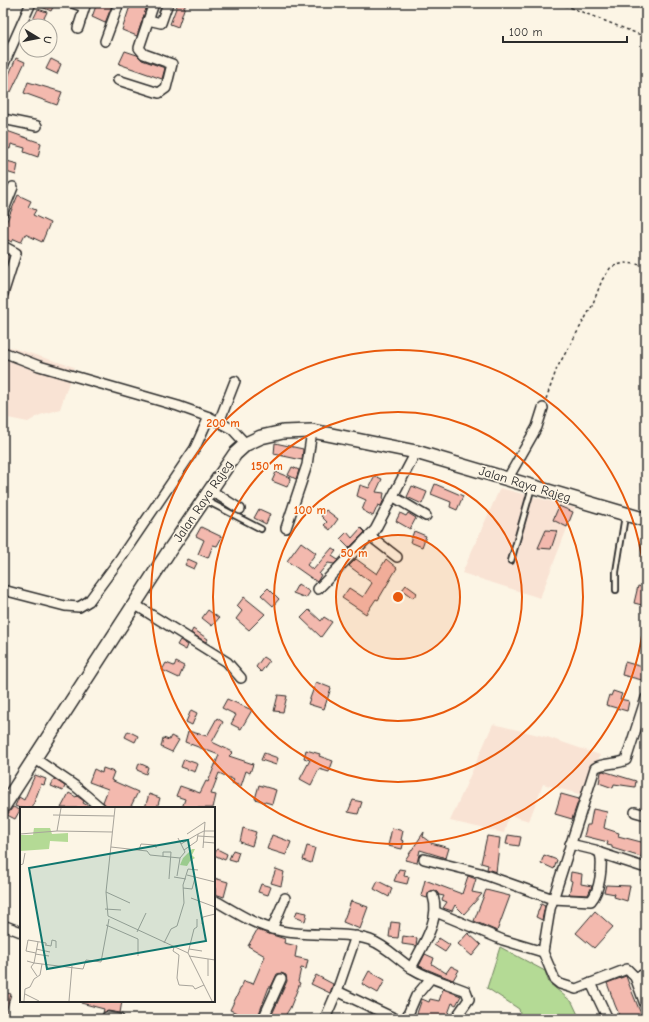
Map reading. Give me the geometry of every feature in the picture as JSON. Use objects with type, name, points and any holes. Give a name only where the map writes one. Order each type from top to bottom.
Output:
[{"type":"main road","name":"Jalan Raya Rajeg","points":[[3,807],[134,604],[235,454],[246,444],[283,432],[312,431],[416,452],[532,485],[646,520]]},
{"type":"street","points":[[3,66],[31,3]]},
{"type":"street","points":[[72,3],[85,5],[78,28]]},
{"type":"street","points":[[105,41],[119,3]]},
{"type":"street","points":[[118,80],[159,93],[166,88],[173,60],[141,51],[139,48],[154,3]]},
{"type":"street","points":[[148,20],[161,23],[168,3]]},
{"type":"street","points":[[3,118],[37,126]]},
{"type":"street","points":[[3,212],[13,187]]},
{"type":"street","points":[[3,246],[14,251],[16,254],[3,294]]},
{"type":"street","points":[[3,352],[39,366],[178,406],[209,417],[232,429],[246,444]]},
{"type":"street","points":[[219,422],[235,381]]},
{"type":"street","points":[[508,478],[520,454],[530,440],[543,408]]},
{"type":"street","points":[[3,590],[65,606],[79,607],[88,602],[117,563],[195,448],[209,417]]},
{"type":"street","points":[[286,528],[307,465],[312,431]]},
{"type":"street","points":[[318,589],[375,530],[394,497],[416,452]]},
{"type":"street","points":[[207,495],[240,509]]},
{"type":"street","points":[[394,497],[426,516]]},
{"type":"street","points":[[370,536],[396,557]]},
{"type":"street","points":[[134,604],[227,662],[241,678]]},
{"type":"street","points":[[645,705],[626,760],[620,763],[598,766],[595,768],[553,899],[543,952],[555,980],[560,984],[576,989],[624,969],[629,971],[635,977],[646,1007]]},
{"type":"street","points":[[34,758],[75,786],[100,807]]},
{"type":"street","points":[[635,812],[646,815]]},
{"type":"street","points":[[570,844],[595,850],[646,868]]},
{"type":"street","points":[[424,859],[480,873],[553,899],[592,901],[595,897],[599,879],[601,859],[600,853]]},
{"type":"street","points":[[411,968],[428,934],[436,912],[433,896]]},
{"type":"street","points":[[272,929],[284,898]]},
{"type":"street","points":[[215,901],[260,925],[272,929],[356,936],[372,941],[391,951],[411,968],[431,978],[466,991],[469,994],[469,999],[455,1019]]},
{"type":"street","points":[[436,912],[503,940],[543,952]]},
{"type":"street","points":[[3,925],[20,932]]},
{"type":"street","points":[[325,1019],[337,991],[356,936]]},
{"type":"street","points":[[635,977],[646,974]]},
{"type":"street","points":[[406,1019],[416,996],[431,978]]},
{"type":"street","points":[[263,1019],[281,979]]},
{"type":"street","points":[[592,983],[608,1019]]},
{"type":"street","points":[[337,991],[396,1019]]},
{"type":"street","points":[[107,1017],[119,1019]]},
{"type":"lane","points":[[511,561],[532,485]]},
{"type":"lane","points":[[207,495],[261,529]]},
{"type":"lane","points":[[616,590],[616,572],[626,514]]},
{"type":"path","points":[[559,3],[646,37]]},
{"type":"path","points":[[543,408],[557,368],[592,306],[602,280],[611,267],[618,264],[646,265]]},
{"type":"shaded area","points":[[3,242],[22,249],[3,319]]},
{"type":"shaded area","points":[[3,345],[74,367],[60,409],[40,415],[28,422],[3,417]]},
{"type":"shaded area","points":[[500,488],[575,508],[540,598],[462,573]]},
{"type":"shaded area","points":[[493,724],[547,737],[600,755],[586,796],[543,784],[529,821],[509,815],[504,833],[450,821]]},
{"type":"green space","points":[[500,947],[545,971],[549,983],[572,1002],[580,1019],[521,1019],[519,1009],[487,988]]},
{"type":"building","points":[[37,3],[55,3],[51,11],[37,5]]},
{"type":"building","points":[[97,3],[113,3],[105,23],[92,17]]},
{"type":"building","points":[[131,3],[148,3],[137,36],[122,30]]},
{"type":"building","points":[[178,3],[186,3],[178,27],[170,24]]},
{"type":"building","points":[[38,9],[47,12],[44,18],[34,18]]},
{"type":"building","points":[[125,51],[137,55],[142,60],[165,68],[162,79],[119,64]]},
{"type":"building","points":[[16,58],[25,62],[11,92],[3,88],[3,81],[5,76],[8,77]]},
{"type":"building","points":[[51,59],[61,64],[57,74],[46,69]]},
{"type":"building","points":[[28,82],[62,92],[57,105],[24,93]]},
{"type":"building","points":[[7,131],[41,143],[38,157],[24,152],[25,148],[11,144],[10,149],[3,147]]},
{"type":"building","points":[[3,160],[18,164],[16,175],[3,171]]},
{"type":"building","points":[[18,195],[31,201],[28,207],[36,210],[33,215],[50,223],[42,242],[25,234],[21,242],[14,239],[12,242],[3,238],[3,230]]},
{"type":"building","points":[[275,443],[303,449],[302,460],[274,454]]},
{"type":"building","points":[[292,467],[299,470],[296,479],[288,475]]},
{"type":"building","points":[[276,472],[291,478],[287,487],[272,481]]},
{"type":"building","points":[[375,476],[382,479],[376,492],[384,493],[384,499],[381,506],[378,505],[373,516],[362,510],[366,500],[357,496],[360,485],[369,488]]},
{"type":"building","points":[[435,484],[463,496],[457,510],[450,507],[451,502],[431,494]]},
{"type":"building","points":[[412,486],[427,492],[422,504],[407,497]]},
{"type":"building","points":[[559,506],[573,512],[567,527],[553,520]]},
{"type":"building","points":[[259,509],[270,514],[266,524],[254,518]]},
{"type":"building","points":[[326,510],[338,519],[330,530],[324,525],[327,522],[321,516]]},
{"type":"building","points":[[400,513],[406,516],[408,513],[416,518],[410,529],[396,521]]},
{"type":"building","points":[[201,527],[222,537],[217,546],[213,545],[208,558],[198,554],[204,540],[196,536]]},
{"type":"building","points":[[361,528],[365,532],[349,548],[340,539],[347,532],[352,538]]},
{"type":"building","points":[[546,530],[557,531],[551,549],[538,548]]},
{"type":"building","points":[[414,531],[426,536],[422,547],[410,542]]},
{"type":"building","points":[[301,542],[316,553],[307,565],[313,570],[332,548],[336,551],[332,556],[338,560],[334,564],[328,563],[319,574],[321,575],[317,582],[287,561]]},
{"type":"building","points":[[188,559],[197,563],[194,569],[185,565]]},
{"type":"building","points":[[356,559],[377,574],[386,559],[397,568],[378,600],[376,599],[366,614],[342,598],[349,588],[363,597],[372,583],[349,566]]},
{"type":"building","points":[[298,584],[310,592],[306,598],[293,593]]},
{"type":"building","points":[[406,585],[417,593],[413,598],[402,590]]},
{"type":"building","points":[[638,586],[646,588],[646,606],[634,603]]},
{"type":"building","points":[[268,588],[279,599],[273,606],[261,595]]},
{"type":"building","points":[[244,597],[265,614],[249,630],[236,619],[242,611],[237,606]]},
{"type":"building","points":[[208,610],[219,618],[212,626],[202,618]]},
{"type":"building","points":[[309,610],[321,621],[324,617],[332,622],[321,637],[301,618]]},
{"type":"building","points":[[193,629],[208,639],[206,642],[191,633]]},
{"type":"building","points":[[180,640],[188,645],[186,650],[177,645]]},
{"type":"building","points":[[263,657],[269,661],[261,672],[256,667]]},
{"type":"building","points":[[176,662],[184,666],[179,678],[162,670],[166,663],[174,666]]},
{"type":"building","points":[[625,662],[646,668],[642,680],[622,675]]},
{"type":"building","points":[[316,682],[331,688],[324,709],[308,704]]},
{"type":"building","points":[[613,691],[622,694],[620,699],[629,701],[627,711],[606,705],[609,695],[611,696]]},
{"type":"building","points":[[278,695],[287,696],[283,712],[274,711]]},
{"type":"building","points":[[227,699],[252,710],[241,729],[231,724],[236,715],[222,708]]},
{"type":"building","points":[[191,710],[197,713],[192,725],[186,722]]},
{"type":"building","points":[[217,718],[223,722],[212,742],[233,752],[229,756],[253,764],[250,773],[246,771],[241,786],[232,783],[234,780],[219,773],[211,794],[216,795],[213,807],[182,807],[185,799],[176,796],[180,786],[200,793],[206,781],[208,782],[219,755],[185,742],[188,731],[207,736]]},
{"type":"building","points":[[128,731],[138,736],[135,742],[125,737]]},
{"type":"building","points":[[171,736],[179,740],[172,752],[161,747],[163,738],[169,740]]},
{"type":"building","points":[[306,750],[320,754],[319,756],[333,761],[329,772],[319,769],[311,785],[300,779],[310,760],[304,758]]},
{"type":"building","points":[[264,753],[278,758],[276,765],[261,760]]},
{"type":"building","points":[[184,759],[198,764],[195,772],[181,767]]},
{"type":"building","points":[[139,763],[148,767],[146,774],[137,770]]},
{"type":"building","points":[[103,768],[114,772],[111,780],[138,792],[130,807],[106,807],[103,802],[108,789],[89,782],[94,769],[102,773]]},
{"type":"building","points":[[603,771],[636,781],[635,787],[614,784],[613,788],[599,783],[601,772]]},
{"type":"building","points":[[35,775],[46,779],[44,785],[41,784],[32,807],[20,808],[15,806],[19,797],[24,800]]},
{"type":"building","points":[[54,779],[65,786],[63,791],[51,786]]},
{"type":"building","points":[[259,785],[276,790],[272,804],[255,799]]},
{"type":"building","points":[[69,793],[76,797],[77,796],[84,801],[83,803],[90,807],[62,807]]},
{"type":"building","points":[[149,794],[160,798],[157,807],[145,807]]},
{"type":"building","points":[[561,794],[579,799],[572,819],[555,814]]},
{"type":"building","points":[[353,800],[362,802],[358,814],[348,812]]},
{"type":"building","points":[[13,807],[20,810],[15,819],[7,815]]},
{"type":"building","points":[[593,809],[607,812],[604,828],[619,833],[618,836],[645,843],[641,857],[612,848],[612,846],[607,845],[608,842],[584,836],[587,825],[590,825]]},
{"type":"building","points":[[243,828],[256,832],[252,846],[240,842]]},
{"type":"building","points":[[392,828],[403,831],[401,840],[404,841],[402,849],[388,846]]},
{"type":"building","points":[[424,832],[423,837],[431,843],[449,848],[446,858],[420,850],[417,863],[405,860]]},
{"type":"building","points":[[272,835],[291,842],[286,855],[267,849]]},
{"type":"building","points":[[508,835],[521,837],[519,846],[506,844]]},
{"type":"building","points":[[487,836],[500,838],[496,872],[487,869],[488,865],[481,863]]},
{"type":"building","points":[[307,846],[315,848],[311,863],[303,860]]},
{"type":"building","points":[[217,849],[227,854],[225,860],[215,855]]},
{"type":"building","points":[[233,850],[239,852],[236,861],[229,859]]},
{"type":"building","points":[[544,855],[557,860],[554,869],[541,863]]},
{"type":"building","points":[[276,869],[284,872],[281,886],[271,883]]},
{"type":"building","points":[[399,869],[405,870],[404,876],[409,877],[407,884],[394,881]]},
{"type":"building","points":[[571,872],[582,874],[581,884],[592,886],[588,895],[569,894],[572,881],[570,880]]},
{"type":"building","points":[[468,876],[476,879],[472,892],[482,894],[464,914],[455,905],[452,911],[443,908],[447,902],[442,900],[444,896],[439,895],[435,890],[429,892],[427,898],[421,896],[425,880],[462,894]]},
{"type":"building","points":[[215,878],[228,882],[224,897],[215,894]]},
{"type":"building","points":[[378,881],[392,888],[389,897],[374,889]]},
{"type":"building","points":[[261,884],[271,887],[268,895],[258,892]]},
{"type":"building","points":[[606,885],[630,886],[627,901],[614,897],[615,894],[604,892]]},
{"type":"building","points":[[486,890],[510,896],[497,931],[474,921]]},
{"type":"building","points":[[351,901],[368,907],[360,929],[343,922]]},
{"type":"building","points":[[541,904],[545,906],[542,920],[536,917]]},
{"type":"building","points":[[297,911],[307,913],[305,921],[295,917]]},
{"type":"building","points":[[595,911],[613,927],[594,948],[576,933]]},
{"type":"building","points":[[391,922],[400,923],[398,938],[389,937]]},
{"type":"building","points":[[257,930],[285,939],[284,943],[297,946],[295,957],[308,960],[306,969],[301,968],[298,982],[300,983],[290,1008],[283,1019],[270,1019],[287,981],[286,975],[281,973],[277,974],[271,987],[269,987],[257,1019],[243,1019],[244,1016],[230,1010],[244,981],[253,984],[265,956],[248,946]]},
{"type":"building","points":[[468,933],[481,945],[472,956],[458,944]]},
{"type":"building","points":[[403,936],[417,938],[416,946],[402,944]]},
{"type":"building","points":[[439,938],[450,945],[445,952],[434,945]]},
{"type":"building","points":[[425,954],[434,958],[432,964],[446,973],[451,966],[459,970],[453,980],[419,966]]},
{"type":"building","points":[[369,971],[385,980],[378,993],[362,984]]},
{"type":"building","points":[[316,975],[333,984],[330,993],[311,984]]},
{"type":"building","points":[[626,976],[643,1019],[621,1019],[615,1005],[607,983]]},
{"type":"building","points":[[443,989],[461,996],[456,1005],[452,1003],[446,1019],[415,1019],[422,999],[429,1002],[430,999],[439,1001]]},
{"type":"building","points":[[3,992],[11,994],[5,1015],[3,1015]]},
{"type":"building","points":[[122,1002],[120,1013],[108,1011],[103,1013],[104,1009],[81,1003]]}]
